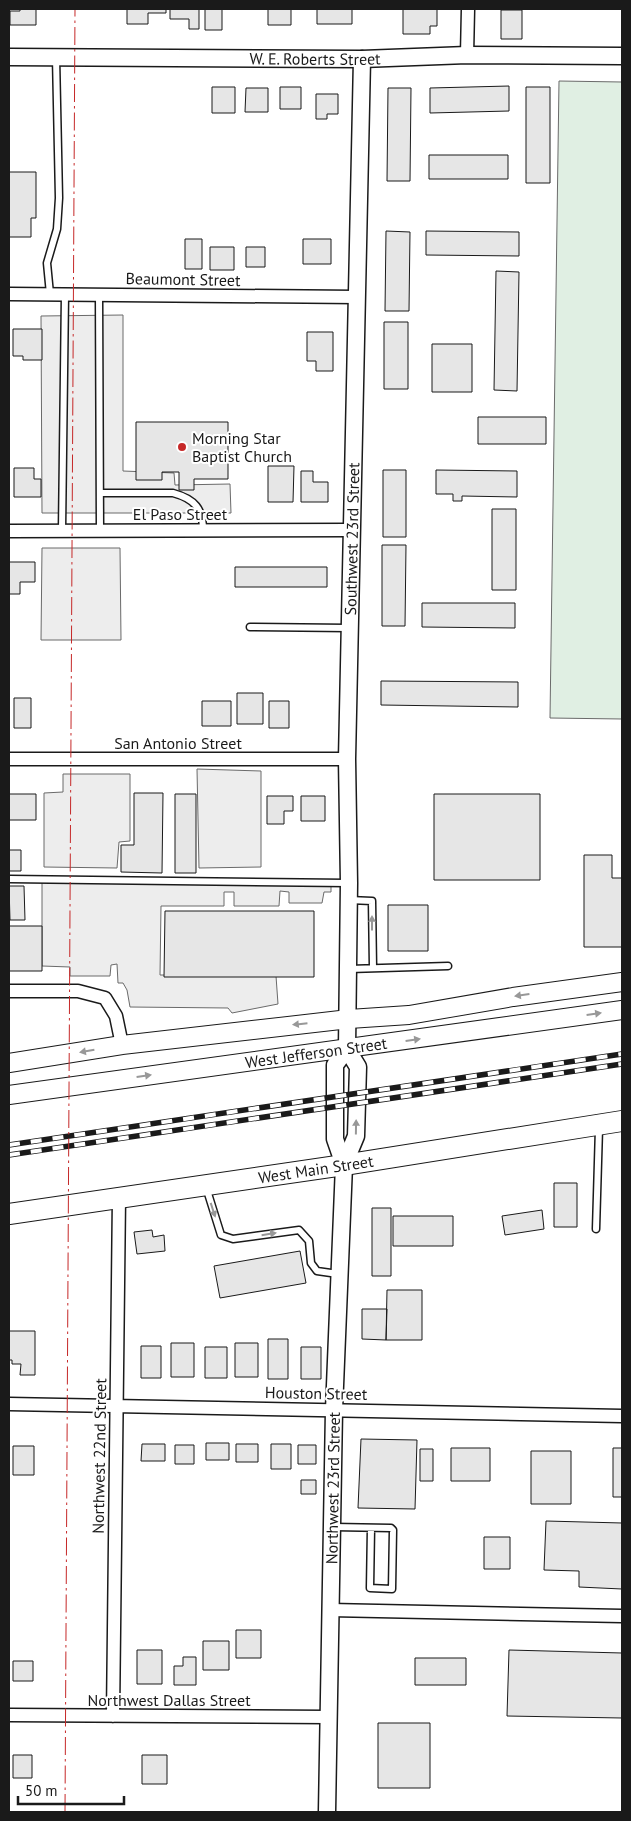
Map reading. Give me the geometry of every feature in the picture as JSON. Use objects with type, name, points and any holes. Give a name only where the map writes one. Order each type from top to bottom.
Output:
[{"type":"main road","name":"West Jefferson Street","points":[[9,1063],[122,1045],[409,1014],[622,982]]},
{"type":"main road","points":[[560,990],[566,1018]]},
{"type":"main road","name":"West Jefferson Street","points":[[9,1095],[622,1010]]},
{"type":"main road","name":"West Main Street","points":[[9,1214],[344,1165],[622,1121]]},
{"type":"street","points":[[467,55],[468,9]]},
{"type":"street","name":"W. E. Roberts Street","points":[[9,57],[362,59],[467,55],[622,56]]},
{"type":"street","name":"Southwest 23rd Street","points":[[349,1019],[349,883],[346,759],[362,59]]},
{"type":"street","name":"Beaumont Street","points":[[9,294],[357,297]]},
{"type":"street","name":"El Paso Street","points":[[9,531],[352,530]]},
{"type":"street","name":"San Antonio Street","points":[[9,759],[346,759]]},
{"type":"street","points":[[9,991],[78,991],[104,998],[116,1016],[122,1045]]},
{"type":"street","name":"Northwest 23rd Street","points":[[344,1165],[335,1139],[335,1065],[347,1049],[349,1019]]},
{"type":"street","name":"Northwest 23rd Street","points":[[327,1812],[334,1410],[344,1165],[356,1136],[358,1067],[347,1049]]},
{"type":"street","name":"Northwest 22nd Street","points":[[113,1716],[115,1405],[120,1197]]},
{"type":"street","name":"Houston Street","points":[[9,1404],[622,1416]]},
{"type":"street","points":[[330,1610],[622,1616]]},
{"type":"street","name":"Northwest Dallas Street","points":[[9,1715],[328,1717]]},
{"type":"lane","points":[[50,294],[47,263],[57,229],[59,198],[56,57]]},
{"type":"lane","points":[[62,530],[64,294]]},
{"type":"lane","points":[[99,294],[100,530]]},
{"type":"lane","points":[[100,493],[173,493],[180,495],[200,508],[204,515],[204,530]]},
{"type":"lane","points":[[250,627],[350,628]]},
{"type":"lane","points":[[9,879],[349,883]]},
{"type":"lane","points":[[349,900],[372,901],[373,968]]},
{"type":"lane","points":[[349,969],[448,966]]},
{"type":"lane","points":[[596,1229],[599,1125]]},
{"type":"lane","points":[[205,1184],[221,1235],[234,1239],[299,1230],[308,1241],[312,1263],[317,1271],[340,1274]]},
{"type":"lane","points":[[332,1527],[391,1528],[395,1532],[392,1589],[370,1588],[371,1528]]},
{"type":"green space","points":[[559,81],[622,82],[622,719],[550,718]]},
{"type":"shaded area","points":[[123,315],[123,471],[174,473],[175,485],[230,484],[231,513],[42,513],[41,316]]},
{"type":"shaded area","points":[[42,548],[120,548],[121,640],[41,640]]},
{"type":"shaded area","points":[[197,769],[261,771],[261,867],[199,868]]},
{"type":"shaded area","points":[[63,774],[130,774],[130,841],[119,842],[117,868],[44,867],[44,793],[63,792]]},
{"type":"shaded area","points":[[42,882],[331,884],[331,892],[324,892],[322,903],[289,903],[289,892],[280,891],[279,906],[234,906],[234,892],[224,892],[224,906],[161,906],[160,975],[276,976],[278,1004],[232,1013],[228,1008],[130,1007],[127,990],[123,983],[118,983],[117,964],[111,965],[110,976],[70,976],[70,967],[42,966]]},
{"type":"building","points":[[20,9],[36,9],[36,25],[10,25],[10,11],[20,11]]},
{"type":"building","points":[[127,9],[166,9],[166,13],[148,13],[148,24],[127,24]]},
{"type":"building","points":[[170,9],[199,9],[199,29],[189,29],[189,19],[170,19]]},
{"type":"building","points":[[205,9],[222,9],[222,30],[205,30]]},
{"type":"building","points":[[268,9],[291,9],[291,25],[268,25]]},
{"type":"building","points":[[317,9],[352,9],[352,24],[317,24]]},
{"type":"building","points":[[403,9],[437,9],[437,26],[430,26],[430,34],[403,34]]},
{"type":"building","points":[[501,10],[522,10],[522,39],[501,39]]},
{"type":"building","points":[[509,86],[509,111],[430,113],[430,88]]},
{"type":"building","points":[[212,87],[235,87],[235,113],[212,113]]},
{"type":"building","points":[[280,87],[301,87],[301,109],[280,109]]},
{"type":"building","points":[[526,87],[550,87],[550,183],[526,183]]},
{"type":"building","points":[[246,88],[268,88],[268,112],[245,112]]},
{"type":"building","points":[[388,88],[411,88],[410,181],[387,181]]},
{"type":"building","points":[[316,94],[338,94],[338,114],[327,114],[327,119],[316,119]]},
{"type":"building","points":[[429,155],[508,155],[508,179],[429,179]]},
{"type":"building","points":[[9,172],[36,172],[36,218],[31,218],[31,237],[9,237]]},
{"type":"building","points":[[386,231],[410,232],[409,311],[385,311]]},
{"type":"building","points":[[426,231],[519,232],[519,256],[426,255]]},
{"type":"building","points":[[185,239],[202,239],[202,269],[185,269]]},
{"type":"building","points":[[303,239],[331,239],[331,264],[303,264]]},
{"type":"building","points":[[210,247],[234,247],[234,270],[210,270]]},
{"type":"building","points":[[246,247],[265,247],[265,267],[246,267]]},
{"type":"building","points":[[496,271],[519,272],[517,391],[494,390]]},
{"type":"building","points":[[384,322],[408,322],[408,389],[384,389]]},
{"type":"building","points":[[13,329],[42,329],[42,360],[23,360],[23,356],[13,356]]},
{"type":"building","points":[[307,332],[333,332],[333,371],[316,371],[316,361],[307,361]]},
{"type":"building","points":[[432,344],[472,344],[472,392],[432,392]]},
{"type":"building","points":[[478,417],[546,417],[546,444],[478,444]]},
{"type":"building","name":"Morning Star Baptist Church","points":[[136,422],[228,422],[228,479],[194,479],[194,490],[179,490],[179,472],[162,472],[162,480],[136,480]]},
{"type":"building","points":[[268,466],[294,466],[293,502],[268,502]]},
{"type":"building","points":[[14,468],[34,468],[34,479],[41,479],[41,497],[14,497]]},
{"type":"building","points":[[383,470],[406,470],[406,537],[383,537]]},
{"type":"building","points":[[436,470],[517,471],[517,497],[462,496],[462,501],[453,501],[453,494],[436,494]]},
{"type":"building","points":[[301,471],[313,471],[313,482],[328,482],[328,502],[301,502]]},
{"type":"building","points":[[492,509],[516,509],[516,590],[492,590]]},
{"type":"building","points":[[382,545],[406,545],[405,626],[382,626]]},
{"type":"building","points":[[9,562],[35,562],[35,582],[20,582],[20,594],[9,594]]},
{"type":"building","points":[[235,567],[327,567],[327,587],[235,587]]},
{"type":"building","points":[[422,603],[515,603],[515,628],[422,627]]},
{"type":"building","points":[[381,681],[518,682],[518,707],[381,705]]},
{"type":"building","points":[[237,693],[263,693],[263,724],[237,724]]},
{"type":"building","points":[[14,698],[31,698],[31,728],[14,728]]},
{"type":"building","points":[[202,701],[231,701],[231,726],[202,726]]},
{"type":"building","points":[[269,701],[289,701],[289,728],[269,728]]},
{"type":"building","points":[[134,793],[163,793],[162,873],[121,872],[121,845],[134,845]]},
{"type":"building","points":[[9,794],[36,794],[36,820],[9,820]]},
{"type":"building","points":[[175,794],[196,794],[196,873],[175,873]]},
{"type":"building","points":[[434,794],[540,794],[540,880],[434,880]]},
{"type":"building","points":[[267,796],[293,796],[293,811],[284,811],[284,824],[267,824]]},
{"type":"building","points":[[301,796],[325,796],[325,821],[301,821]]},
{"type":"building","points":[[9,850],[21,850],[21,871],[9,871]]},
{"type":"building","points":[[584,855],[612,855],[612,878],[622,878],[622,947],[584,947]]},
{"type":"building","points":[[9,886],[24,886],[25,920],[10,920]]},
{"type":"building","points":[[388,905],[428,905],[428,951],[388,951]]},
{"type":"building","points":[[165,911],[314,911],[314,977],[164,977]]},
{"type":"building","points":[[9,926],[42,926],[42,971],[9,971]]},
{"type":"building","points":[[554,1183],[577,1183],[577,1227],[554,1227]]},
{"type":"building","points":[[372,1208],[391,1208],[391,1276],[372,1276]]},
{"type":"building","points":[[542,1210],[544,1229],[505,1235],[502,1216]]},
{"type":"building","points":[[393,1216],[453,1216],[453,1246],[393,1246]]},
{"type":"building","points":[[152,1230],[153,1237],[164,1235],[165,1251],[137,1254],[134,1232]]},
{"type":"building","points":[[300,1251],[306,1283],[220,1298],[214,1266]]},
{"type":"building","points":[[387,1290],[422,1290],[422,1340],[386,1340]]},
{"type":"building","points":[[362,1309],[387,1309],[386,1340],[362,1339]]},
{"type":"building","points":[[9,1331],[35,1331],[35,1375],[20,1375],[21,1364],[12,1364],[12,1360],[9,1360]]},
{"type":"building","points":[[268,1339],[288,1339],[288,1379],[268,1379]]},
{"type":"building","points":[[171,1343],[194,1343],[194,1377],[171,1377]]},
{"type":"building","points":[[235,1343],[258,1343],[258,1377],[235,1377]]},
{"type":"building","points":[[141,1346],[161,1346],[161,1378],[141,1378]]},
{"type":"building","points":[[205,1347],[227,1347],[227,1378],[205,1378]]},
{"type":"building","points":[[301,1347],[321,1347],[321,1379],[301,1379]]},
{"type":"building","points":[[361,1439],[417,1440],[415,1509],[358,1508]]},
{"type":"building","points":[[206,1443],[229,1443],[229,1460],[206,1460]]},
{"type":"building","points":[[142,1444],[165,1444],[165,1461],[141,1461]]},
{"type":"building","points":[[236,1444],[258,1444],[258,1462],[236,1462]]},
{"type":"building","points":[[271,1444],[291,1444],[291,1469],[271,1469]]},
{"type":"building","points":[[175,1445],[194,1445],[194,1464],[175,1464]]},
{"type":"building","points":[[298,1445],[316,1445],[316,1464],[298,1464]]},
{"type":"building","points":[[13,1446],[34,1446],[34,1475],[13,1475]]},
{"type":"building","points":[[451,1448],[490,1448],[490,1481],[451,1481]]},
{"type":"building","points":[[613,1448],[622,1448],[622,1497],[613,1497]]},
{"type":"building","points":[[420,1449],[433,1449],[433,1481],[420,1481]]},
{"type":"building","points":[[531,1451],[571,1451],[571,1504],[531,1504]]},
{"type":"building","points":[[301,1480],[316,1480],[316,1494],[301,1494]]},
{"type":"building","points":[[546,1521],[622,1523],[622,1589],[579,1587],[579,1571],[544,1570]]},
{"type":"building","points":[[484,1537],[510,1537],[510,1569],[484,1569]]},
{"type":"building","points":[[236,1630],[261,1630],[261,1658],[236,1658]]},
{"type":"building","points":[[203,1641],[229,1641],[229,1670],[203,1670]]},
{"type":"building","points":[[137,1650],[162,1650],[162,1684],[137,1684]]},
{"type":"building","points":[[509,1650],[622,1653],[622,1718],[507,1716]]},
{"type":"building","points":[[183,1657],[196,1657],[196,1685],[174,1685],[174,1666],[183,1666]]},
{"type":"building","points":[[415,1658],[466,1658],[466,1685],[415,1685]]},
{"type":"building","points":[[13,1661],[33,1661],[33,1681],[13,1681]]},
{"type":"building","points":[[378,1723],[430,1723],[430,1788],[378,1788]]},
{"type":"building","points":[[13,1755],[32,1755],[32,1778],[13,1778]]},
{"type":"building","points":[[142,1755],[167,1755],[167,1784],[142,1784]]},
{"type":"railway","points":[[9,1145],[622,1054]]},
{"type":"railway","points":[[9,1155],[622,1064]]},
{"type":"power","points":[[65,1812],[75,9]]},
{"type":"place","name":"Morning Star Baptist Church","points":[[182,447]]}]
